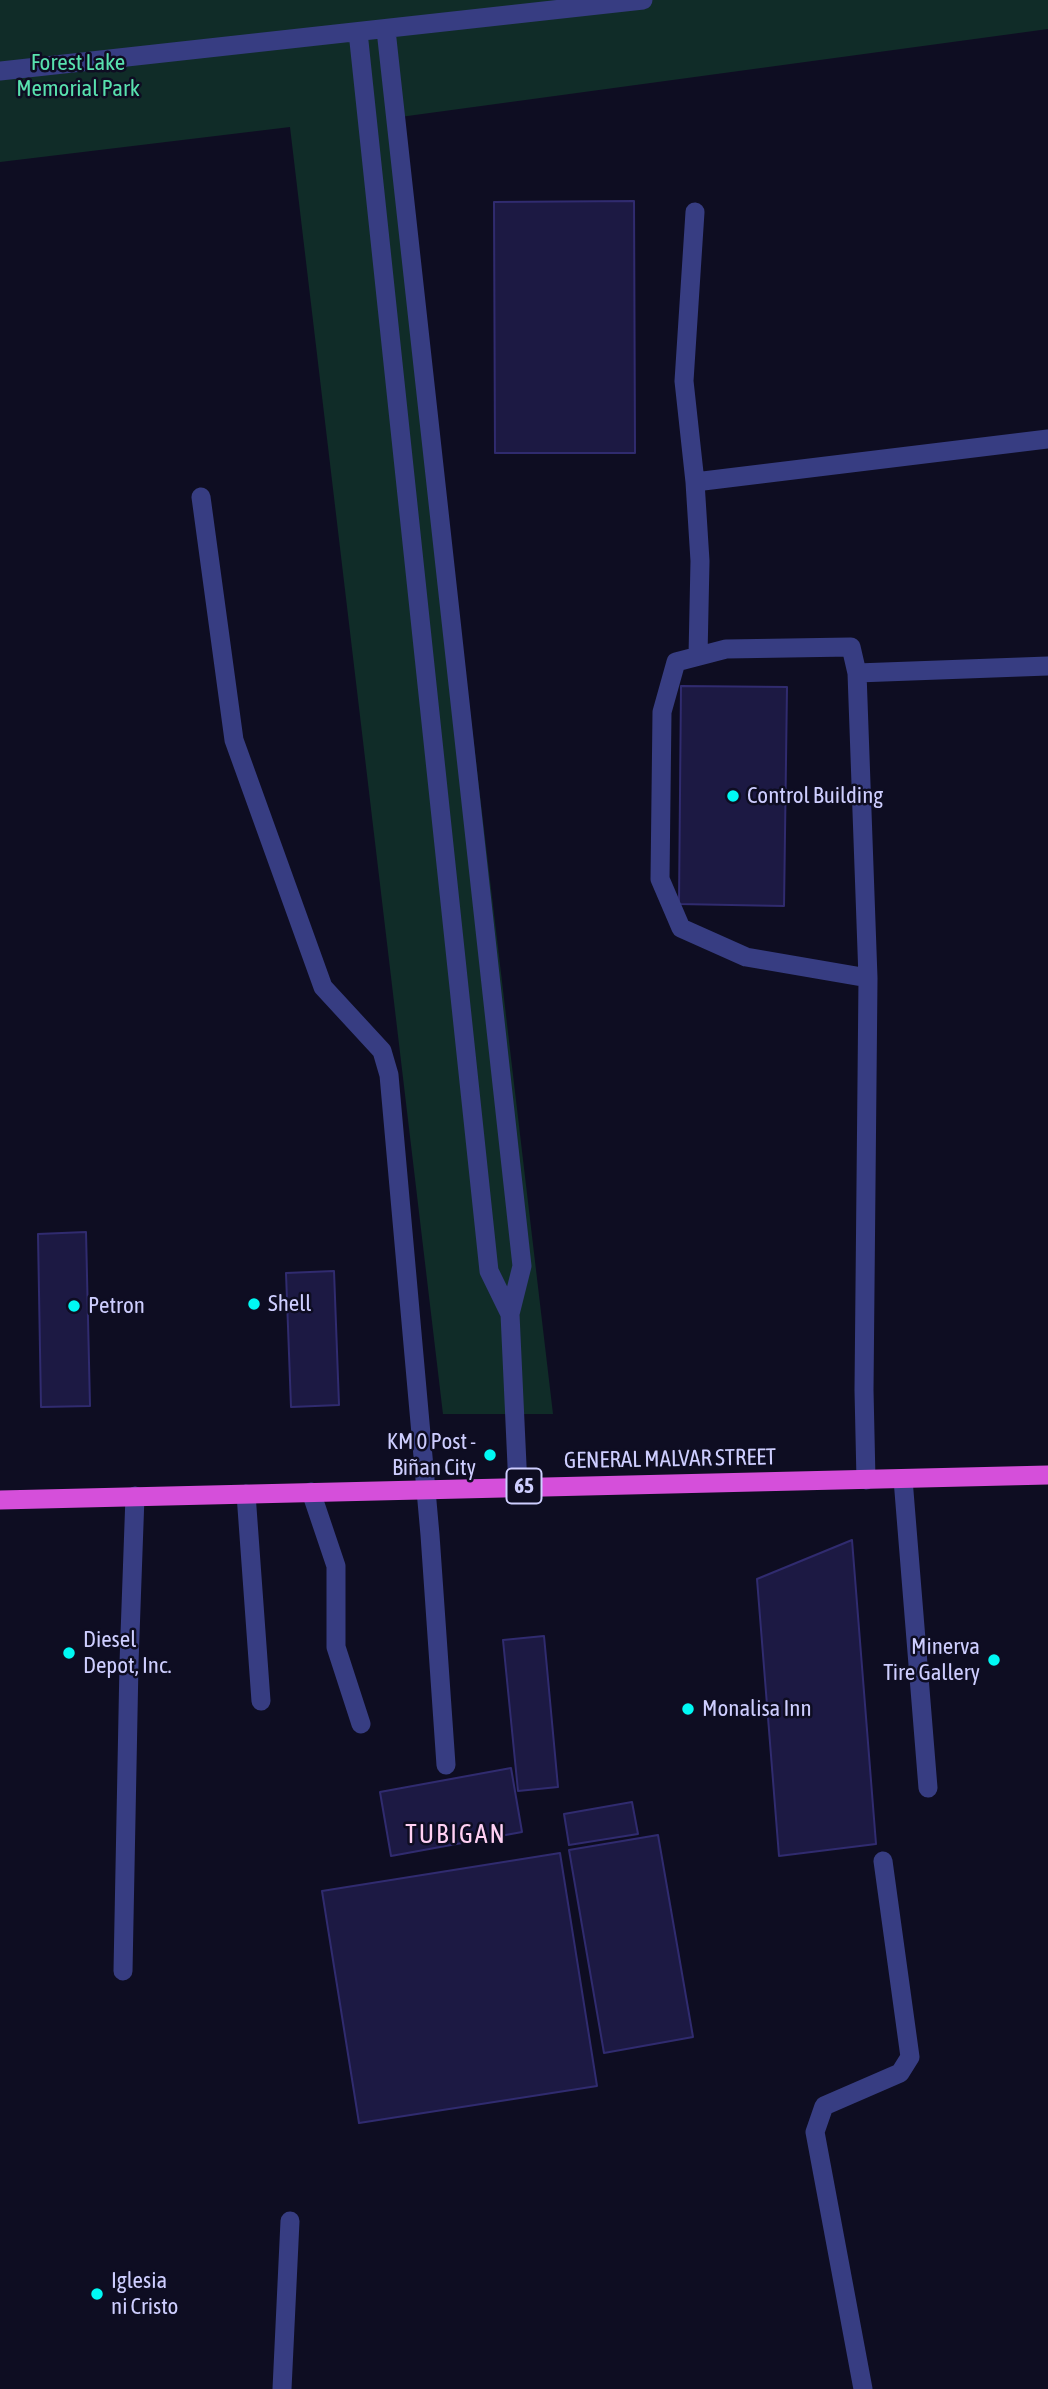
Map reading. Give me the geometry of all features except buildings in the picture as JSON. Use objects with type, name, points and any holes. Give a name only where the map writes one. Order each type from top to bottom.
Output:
[{"type":"highway","name":"GENERAL MALVAR STREET","points":[[0,1500],[1048,1475]]},
{"type":"street","points":[[0,71],[643,0]]},
{"type":"street","points":[[386,30],[522,1266],[510,1314],[518,1487]]},
{"type":"street","points":[[358,32],[489,1271],[510,1314]]},
{"type":"street","points":[[695,212],[684,381],[701,561],[698,656]]},
{"type":"street","points":[[695,482],[1048,439]]},
{"type":"street","points":[[201,496],[234,740],[323,987],[382,1051],[389,1075],[426,1489],[446,1765]]},
{"type":"street","points":[[866,1480],[864,1376],[868,978],[857,673],[851,647],[726,649],[676,662],[662,712],[660,879],[681,928],[746,957],[868,978]]},
{"type":"street","points":[[857,673],[1048,666]]},
{"type":"street","points":[[902,1479],[928,1788]]},
{"type":"street","points":[[311,1492],[336,1566],[336,1647],[361,1724]]},
{"type":"street","points":[[246,1494],[261,1701]]},
{"type":"street","points":[[123,1971],[135,1496]]},
{"type":"street","points":[[863,2389],[815,2132],[824,2106],[900,2073],[910,2057],[883,1861]]},
{"type":"street","points":[[282,2389],[290,2221]]},
{"type":"green space","name":"Forest Lake Memorial Park","points":[[0,0],[1048,0],[1048,29],[400,117],[553,1414],[443,1414],[290,127],[0,162]]},
{"type":"place","name":"Control Building","points":[[733,796]]},
{"type":"place","name":"Shell","points":[[254,1304]]},
{"type":"place","name":"Petron","points":[[74,1306]]},
{"type":"place","name":"KM 0 Post - Biñan City","points":[[490,1455]]},
{"type":"place","name":"Diesel Depot, Inc.","points":[[69,1653]]},
{"type":"place","name":"Minerva Tire Gallery","points":[[994,1660]]},
{"type":"place","name":"Monalisa Inn","points":[[688,1709]]},
{"type":"place","name":"Iglesia ni Cristo","points":[[97,2294]]},
{"type":"district","name":"TUBIGAN","points":[[456,1835]]}]
